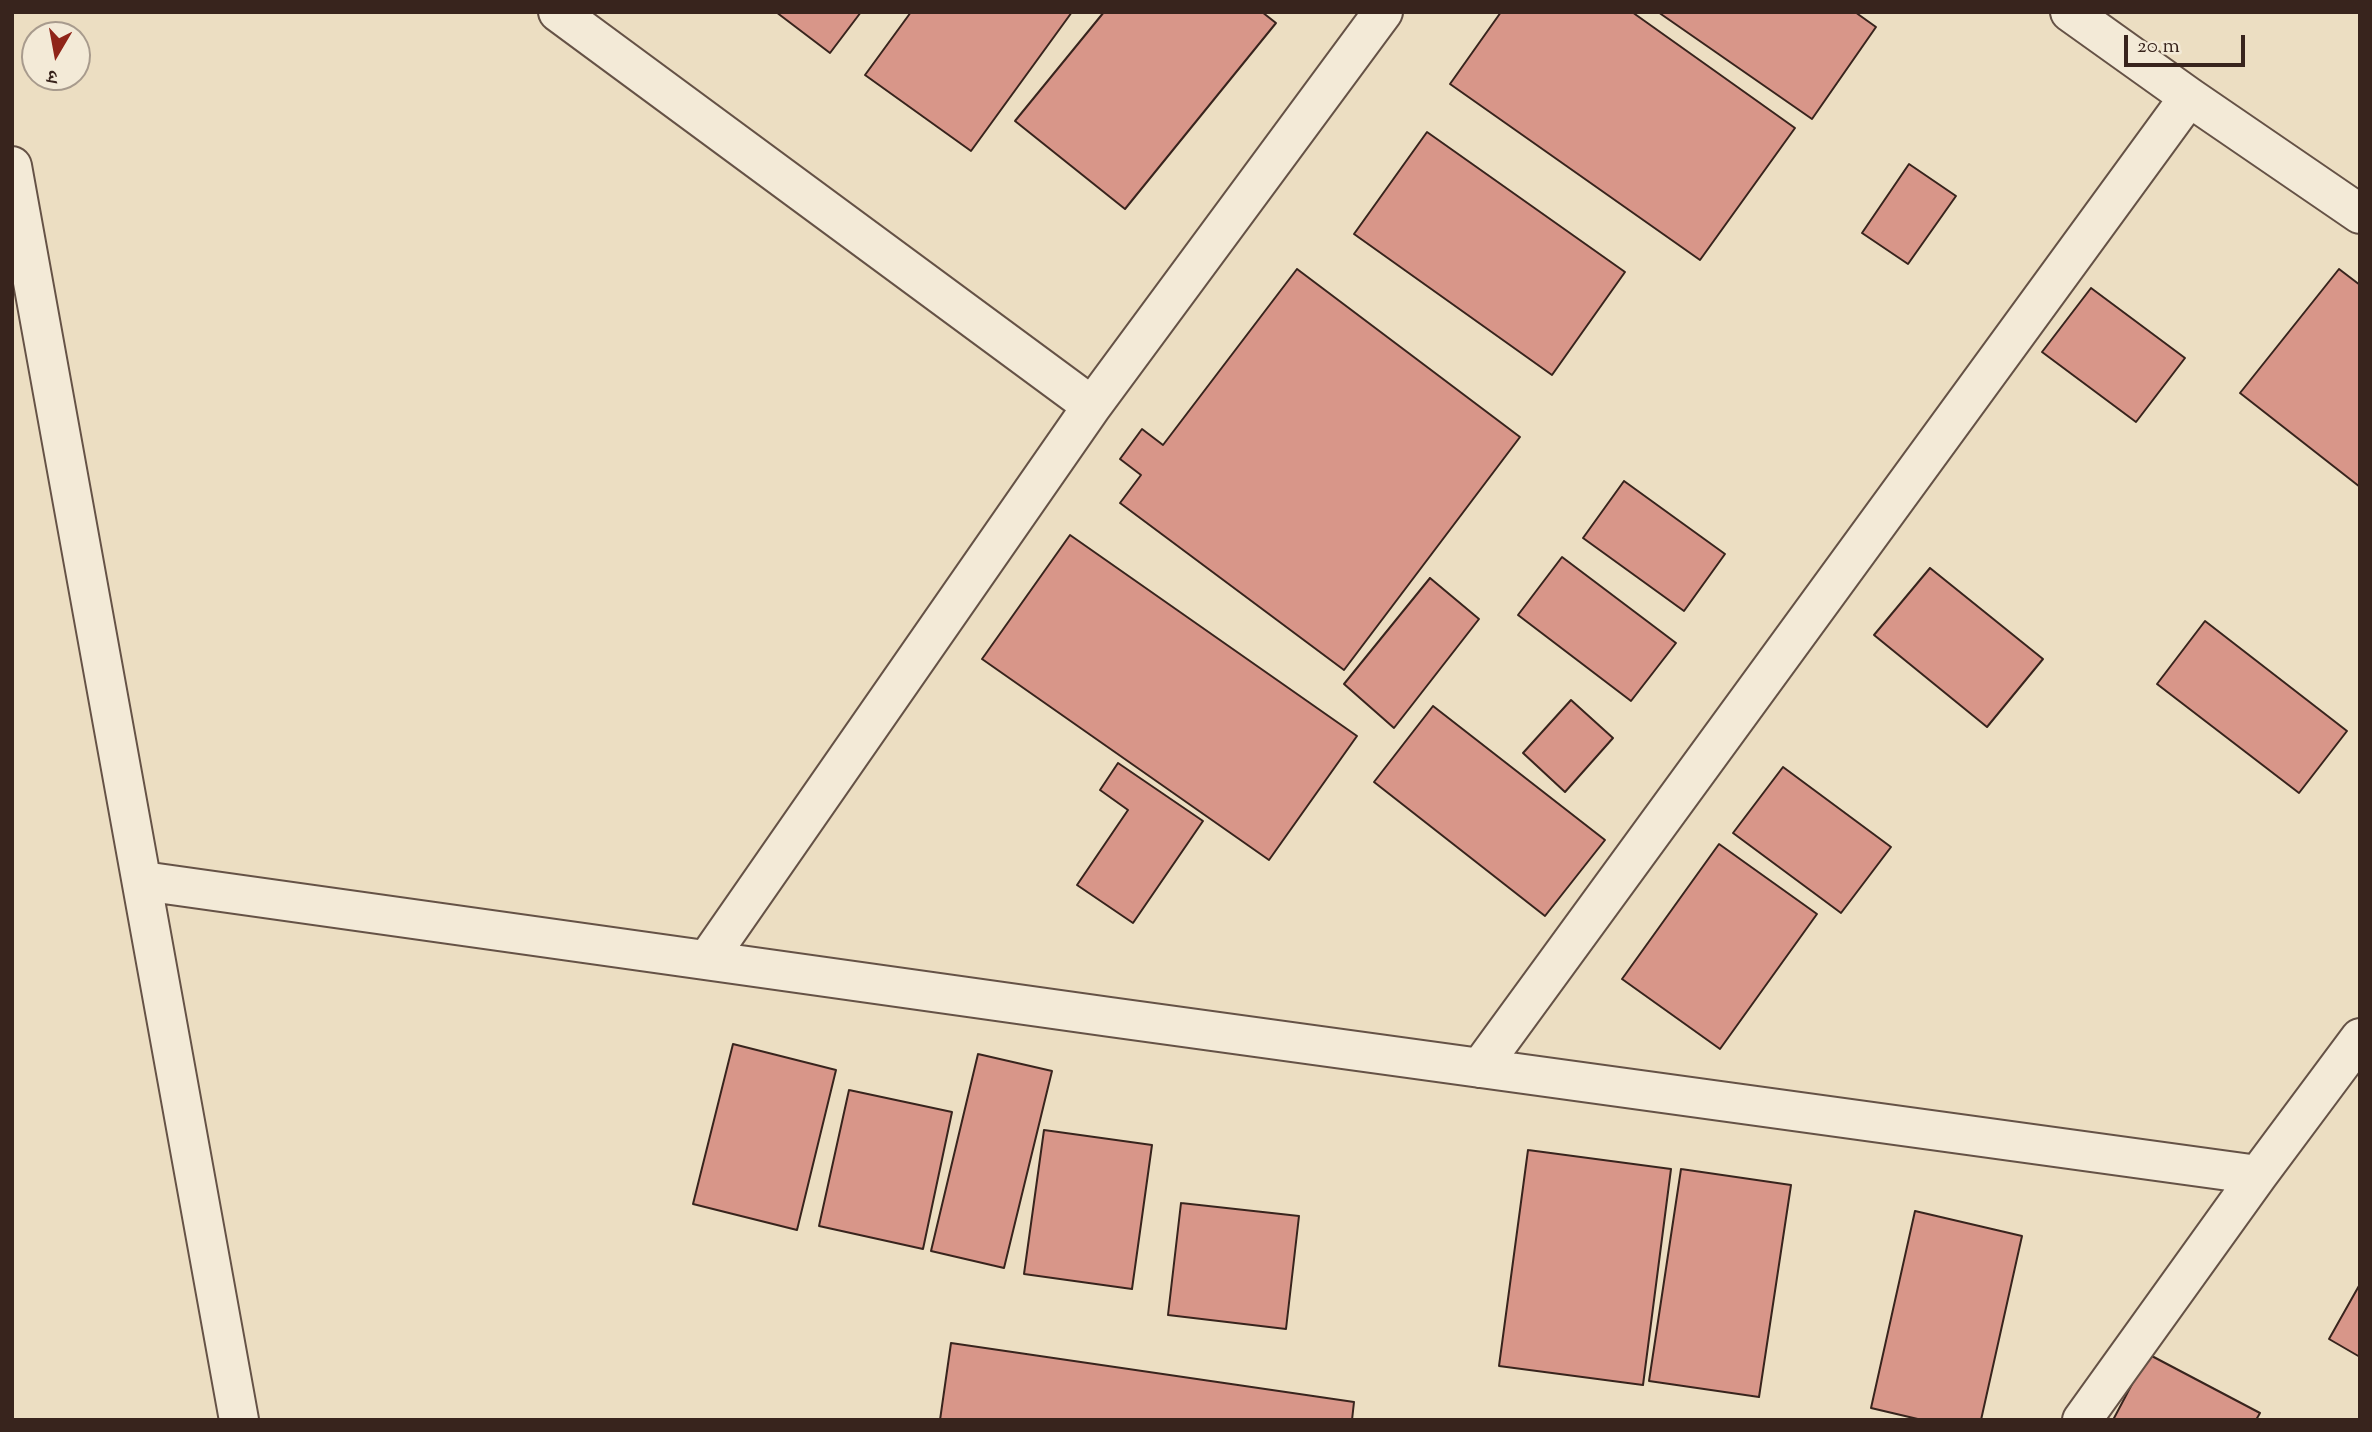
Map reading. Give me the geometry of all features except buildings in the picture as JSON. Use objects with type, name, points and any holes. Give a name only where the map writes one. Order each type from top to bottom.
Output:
[{"type":"lane","points":[[558,12],[1092,406]]},
{"type":"lane","points":[[708,960],[1092,406],[1383,12]]},
{"type":"lane","points":[[2070,12],[2360,214]]},
{"type":"lane","points":[[1480,1068],[2189,97]]},
{"type":"lane","points":[[12,166],[239,1420]]},
{"type":"lane","points":[[143,881],[2258,1175]]},
{"type":"lane","points":[[2082,1420],[2360,1038]]}]
